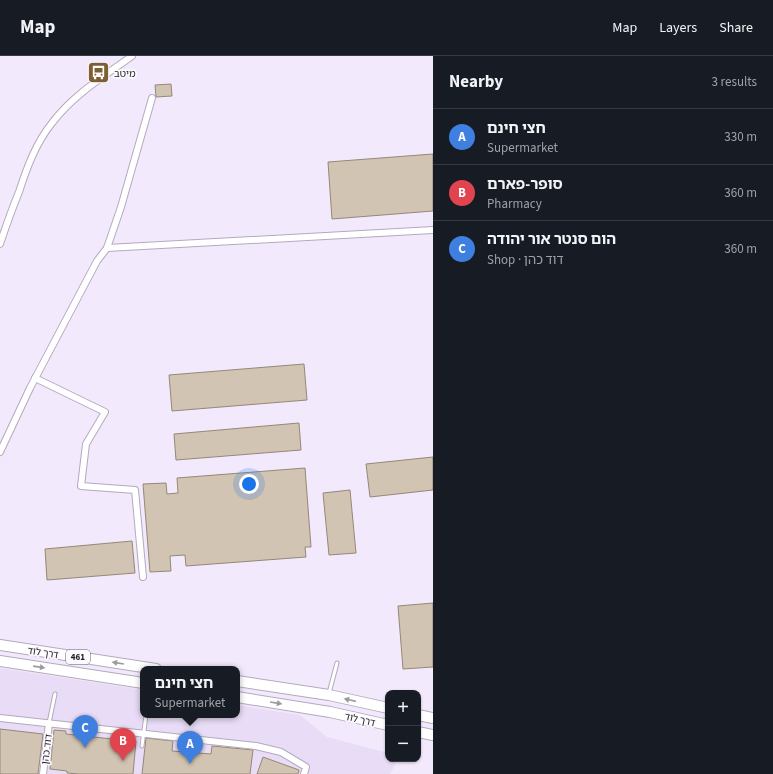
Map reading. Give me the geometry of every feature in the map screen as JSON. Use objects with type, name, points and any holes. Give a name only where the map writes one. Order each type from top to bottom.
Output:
[{"type":"main road","name":"דרך לוד","points":[[0,645],[140,667]]},
{"type":"main road","name":"דרך לוד","points":[[0,661],[140,684]]},
{"type":"main road","name":"דרך לוד","points":[[240,681],[329,695],[385,707]]},
{"type":"main road","name":"דרך לוד","points":[[240,697],[330,712],[385,724]]},
{"type":"main road","points":[[421,716],[433,718]]},
{"type":"main road","points":[[421,733],[433,735]]},
{"type":"street","points":[[0,244],[33,153],[52,122],[86,90],[132,56]]},
{"type":"street","points":[[0,452],[35,378],[97,261],[107,248],[131,175],[152,98]]},
{"type":"street","points":[[107,248],[433,230]]},
{"type":"street","points":[[35,378],[106,412],[86,444],[81,486],[135,490],[143,577]]},
{"type":"street","points":[[0,718],[256,746],[281,752],[306,767],[304,774]]},
{"type":"street","name":"דוד כהן","points":[[43,774],[50,723]]},
{"type":"lane","points":[[329,695],[337,663]]},
{"type":"lane","points":[[50,723],[55,694]]},
{"type":"lane","points":[[142,746],[146,718]]},
{"type":"shaded area","points":[[0,668],[140,690],[140,718],[240,718],[240,705],[300,715],[327,737],[385,752],[385,762],[396,762],[390,774],[0,774]]},
{"type":"building","points":[[171,84],[172,96],[156,97],[155,85]]},
{"type":"building","points":[[433,154],[433,211],[332,219],[328,162]]},
{"type":"building","points":[[304,364],[307,400],[172,411],[169,375]]},
{"type":"building","points":[[299,423],[301,450],[176,460],[174,434]]},
{"type":"building","points":[[433,457],[433,490],[370,497],[366,464]]},
{"type":"building","points":[[305,468],[311,547],[305,547],[306,557],[186,566],[185,555],[170,556],[171,571],[150,572],[143,484],[166,483],[167,494],[178,493],[177,478]]},
{"type":"building","points":[[350,490],[356,553],[329,555],[323,493]]},
{"type":"building","points":[[132,541],[135,573],[47,580],[45,549]]},
{"type":"building","points":[[433,603],[433,667],[403,669],[398,606]]},
{"type":"building","points":[[0,729],[43,734],[38,774],[0,774]]},
{"type":"building","points":[[54,730],[66,731],[66,734],[136,741],[133,774],[79,774],[50,769]]},
{"type":"building","points":[[146,738],[173,741],[172,751],[211,754],[212,746],[253,750],[250,774],[142,774]]},
{"type":"building","points":[[263,757],[299,770],[298,774],[257,774]]},
{"type":"place","name":"מיטב","points":[[99,73]]},
{"type":"place","name":"הום סנטר אור יהודה","points":[[85,748]]},
{"type":"place","name":"סופר-פארם","points":[[123,761]]},
{"type":"place","name":"חצי חינם","points":[[190,764]]}]
